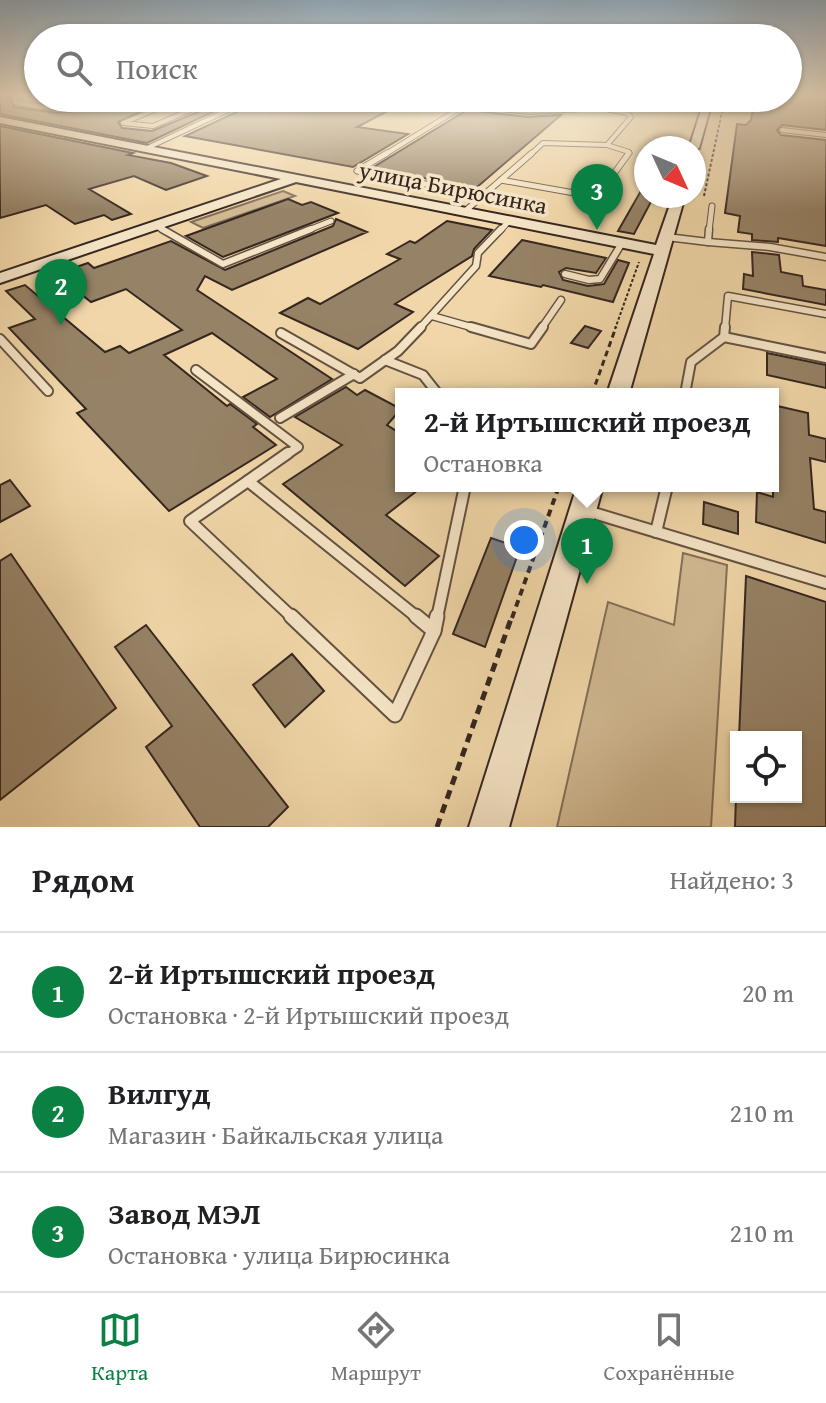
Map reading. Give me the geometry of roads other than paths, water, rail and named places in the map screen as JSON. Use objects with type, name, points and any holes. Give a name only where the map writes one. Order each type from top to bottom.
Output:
[{"type":"main road","name":"улица Бирюсинка","points":[[63,133],[622,243],[664,244]]},
{"type":"main road","points":[[0,278],[292,179]]},
{"type":"main road","points":[[620,388],[675,208]]},
{"type":"main road","points":[[489,827],[586,498]]},
{"type":"lane","points":[[145,149],[180,133]]},
{"type":"lane","points":[[420,133],[357,171],[483,195]]},
{"type":"lane","points":[[607,145],[618,133]]},
{"type":"lane","points":[[805,133],[826,135]]},
{"type":"lane","points":[[464,212],[543,143],[607,145],[629,152],[597,197],[501,180]]},
{"type":"lane","points":[[708,242],[712,206]]},
{"type":"lane","points":[[155,225],[223,264],[331,221]]},
{"type":"lane","points":[[281,333],[360,378],[398,351],[432,316],[476,266],[478,253],[509,221]]},
{"type":"lane","points":[[664,244],[708,242],[770,247],[826,257]]},
{"type":"lane","points":[[565,274],[589,280],[600,279],[622,243]]},
{"type":"lane","points":[[686,388],[691,362],[724,337],[728,296],[826,314]]},
{"type":"lane","points":[[432,316],[531,344],[561,300]]},
{"type":"lane","points":[[724,337],[826,358]]},
{"type":"lane","points":[[0,339],[48,391]]},
{"type":"lane","points":[[385,360],[423,374],[436,388]]},
{"type":"lane","points":[[196,370],[298,447],[190,521],[395,715],[434,631],[464,492]]},
{"type":"lane","points":[[280,418],[354,374]]},
{"type":"lane","points":[[248,481],[434,631]]},
{"type":"lane","points":[[656,532],[666,492]]},
{"type":"lane","points":[[586,498],[656,532],[826,583]]},
{"type":"place","name":"Завод МЭЛ","points":[[597,230]]},
{"type":"place","name":"Вилгуд","points":[[61,325]]},
{"type":"place","name":"2-й Иртышский проезд","points":[[587,584]]}]
